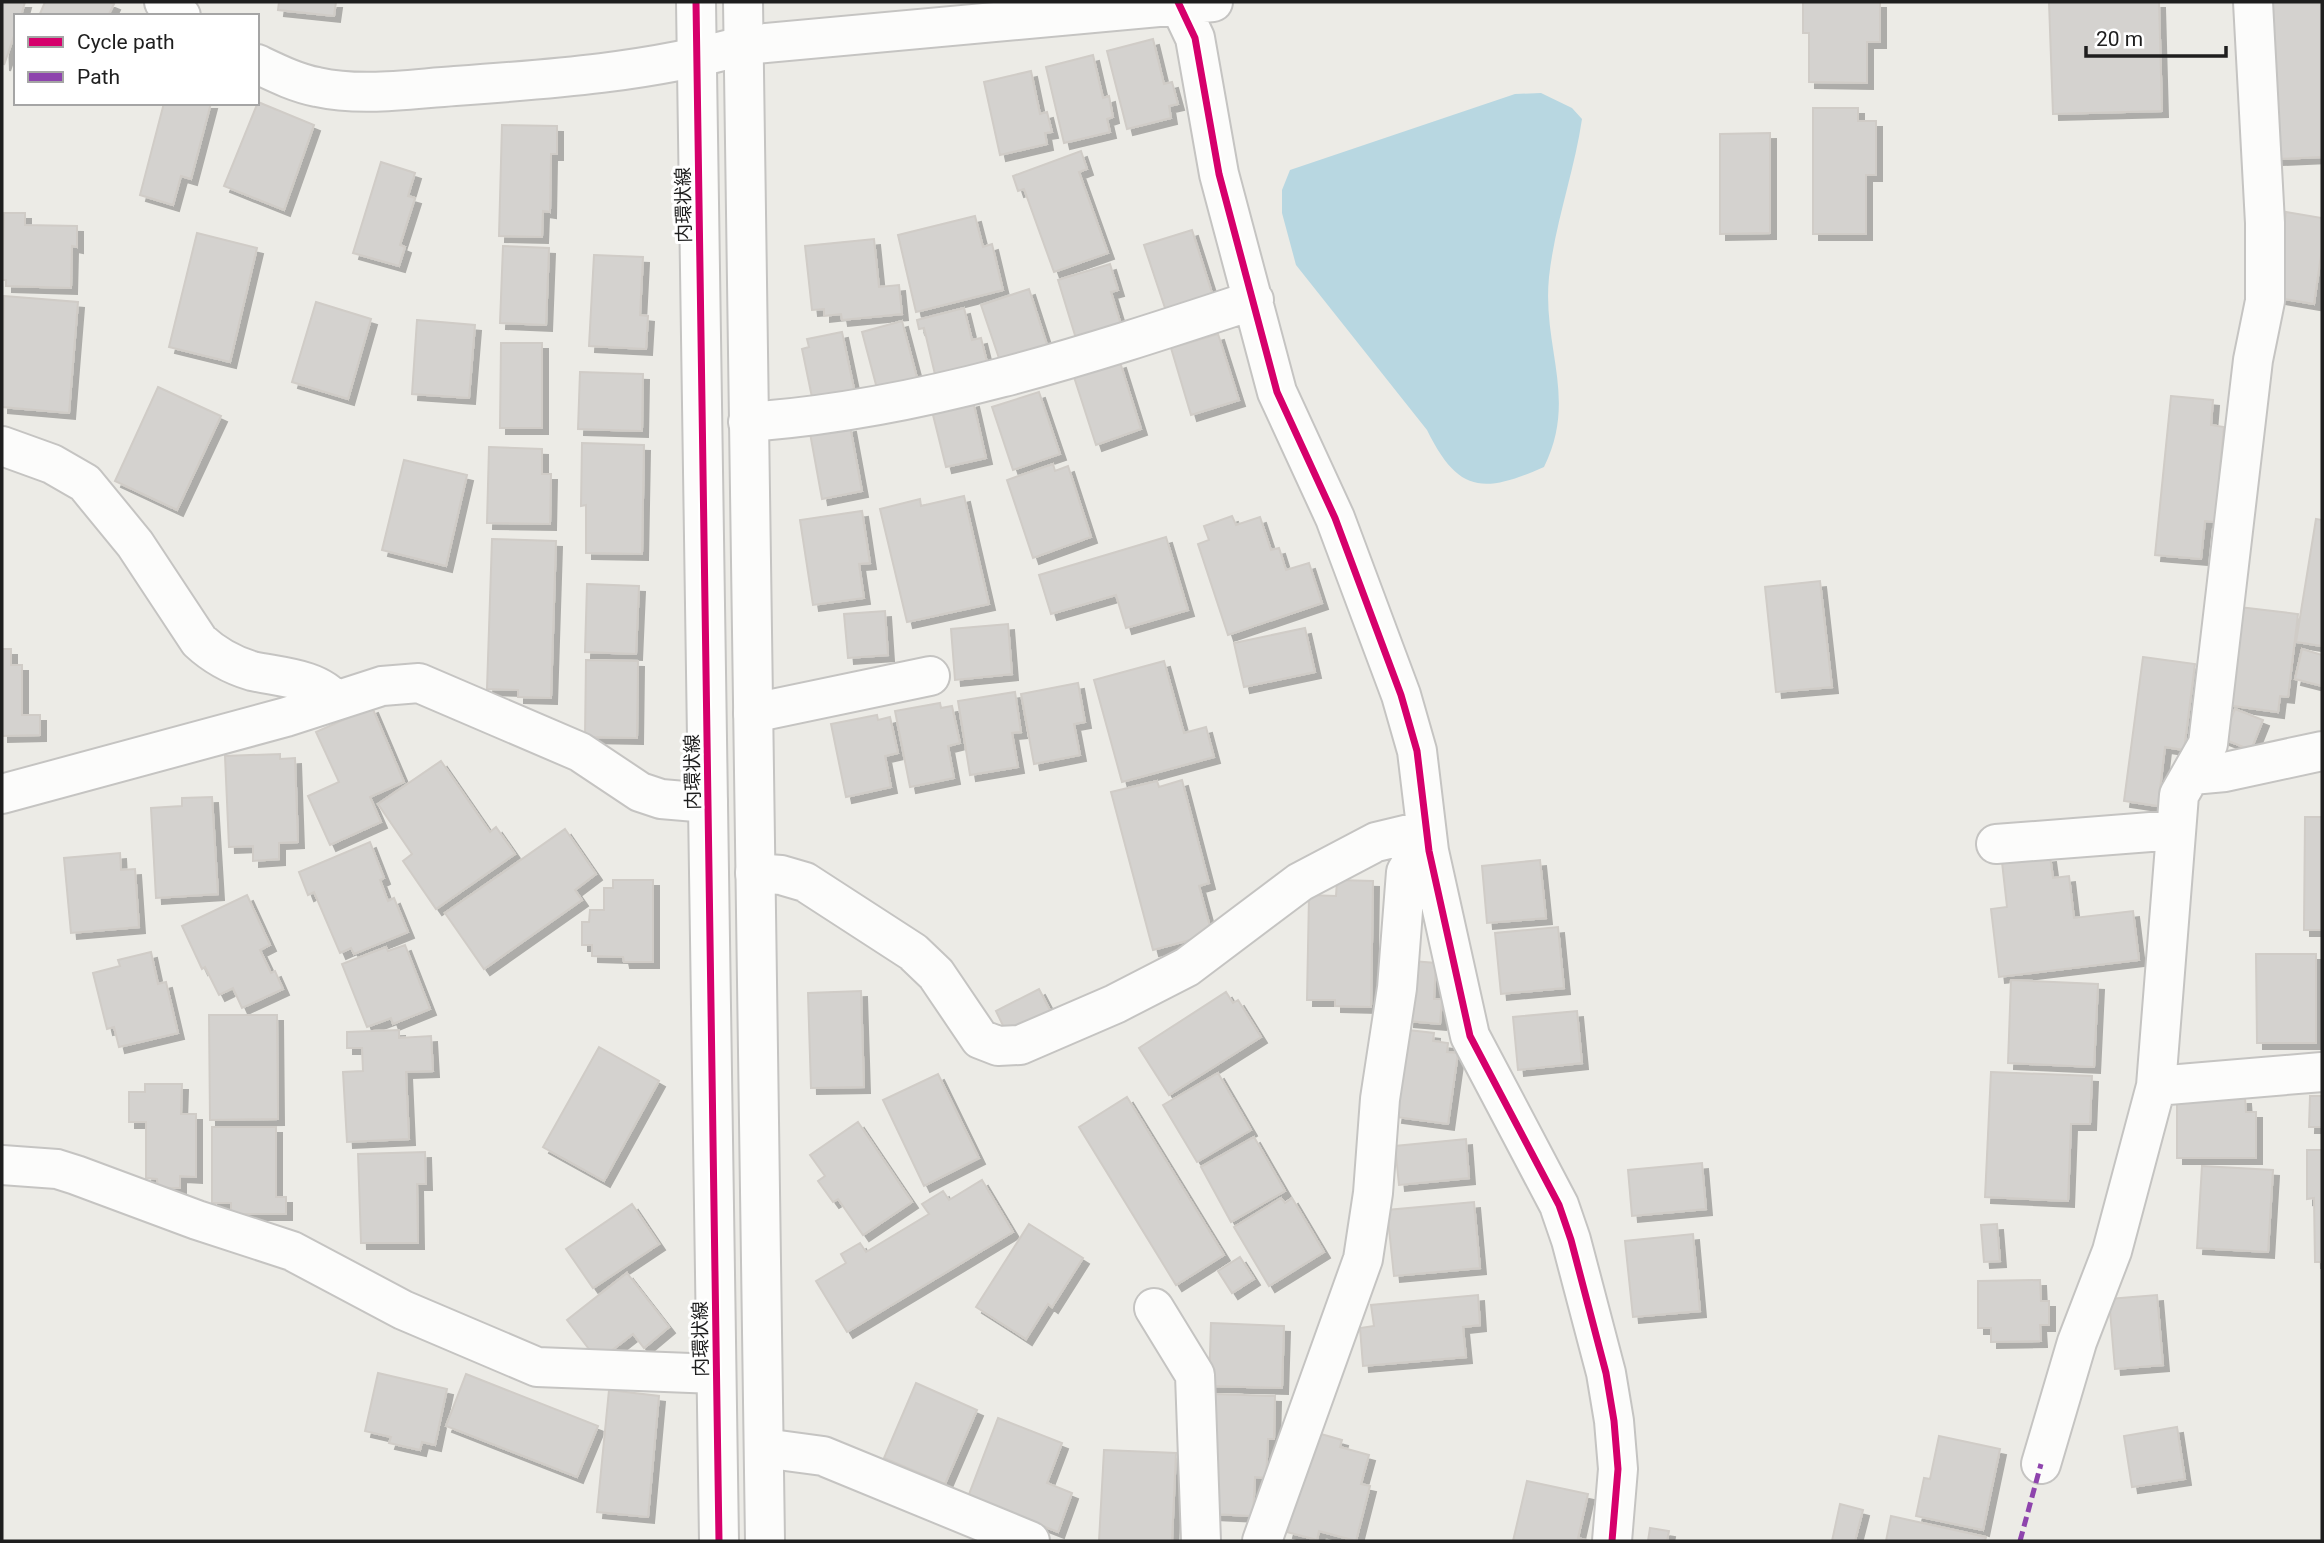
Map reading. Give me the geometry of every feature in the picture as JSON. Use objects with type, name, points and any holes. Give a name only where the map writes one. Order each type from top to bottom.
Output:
[{"type":"street","points":[[164,2],[179,14]]},
{"type":"street","name":"内環状線","points":[[696,2],[719,1541]]},
{"type":"street","points":[[743,2],[765,1541]]},
{"type":"street","points":[[2041,1464],[2077,1342],[2112,1251],[2155,1086],[2179,795],[2208,744],[2251,373],[2264,301],[2265,223],[2253,2]]},
{"type":"street","points":[[259,65],[317,87],[350,91],[561,79],[697,59],[745,45],[1190,3],[1219,174],[1277,392],[1335,518],[1401,695],[1417,751],[1427,841],[1470,1036],[1559,1205],[1571,1240],[1606,1373],[1614,1421],[1618,1469],[1612,1541]]},
{"type":"street","points":[[748,422],[779,420],[953,391],[1254,300]]},
{"type":"street","points":[[2,446],[52,464],[85,483],[135,544],[199,641],[210,651],[250,670],[298,680],[330,694],[335,701]]},
{"type":"street","points":[[753,713],[930,676]]},
{"type":"street","points":[[2,794],[94,771],[382,686],[419,683],[580,752],[640,792],[661,799],[708,803]]},
{"type":"street","points":[[2192,775],[2225,772],[2322,751]]},
{"type":"street","points":[[1997,844],[2176,830]]},
{"type":"street","points":[[755,873],[781,875],[805,882],[913,952],[936,974],[980,1040],[998,1046],[1010,1046],[1020,1045],[1115,1004],[1187,967],[1300,882],[1376,842],[1427,841]]},
{"type":"street","points":[[1262,1541],[1363,1259],[1373,1193],[1380,1099],[1397,988],[1406,872],[1427,841]]},
{"type":"street","points":[[2155,1086],[2322,1072]]},
{"type":"street","points":[[2,1165],[57,1169],[292,1251],[403,1310],[537,1367],[716,1374]]},
{"type":"street","points":[[1154,1308],[1195,1375],[1200,1541]]},
{"type":"street","points":[[764,1448],[823,1456],[1030,1541]]},
{"type":"water","points":[[1541,93],[1572,108],[1582,119],[1549,277],[1550,327],[1559,395],[1554,442],[1544,467],[1504,481],[1488,484],[1474,482],[1462,477],[1450,466],[1427,430],[1296,265],[1282,213],[1282,190],[1290,170],[1515,94]]},
{"type":"building","points":[[2,2],[25,2],[22,14],[14,14],[14,36],[4,65]]},
{"type":"building","points":[[45,2],[114,4],[109,14],[40,14]]},
{"type":"building","points":[[279,2],[336,2],[334,16],[278,10]]},
{"type":"building","points":[[1803,2],[1880,2],[1880,42],[1867,42],[1867,83],[1809,82],[1809,33],[1803,33]]},
{"type":"building","points":[[2049,2],[2159,2],[2162,111],[2053,114]]},
{"type":"building","points":[[2268,2],[2322,2],[2322,157],[2277,159]]},
{"type":"building","points":[[1153,39],[1164,84],[1172,82],[1178,104],[1169,106],[1171,118],[1127,129],[1107,51]]},
{"type":"building","points":[[1093,55],[1103,98],[1109,96],[1113,117],[1107,119],[1110,132],[1064,143],[1046,67]]},
{"type":"building","points":[[1031,71],[1040,114],[1047,112],[1052,132],[1045,133],[1047,144],[1000,155],[984,82]]},
{"type":"building","points":[[259,102],[314,125],[284,210],[224,186]]},
{"type":"building","points":[[163,105],[210,105],[191,179],[181,176],[173,205],[140,195]]},
{"type":"building","points":[[1813,108],[1858,108],[1858,121],[1876,121],[1876,175],[1866,175],[1866,234],[1813,234]]},
{"type":"building","points":[[502,125],[557,126],[557,154],[551,154],[550,212],[543,211],[542,237],[499,236]]},
{"type":"building","points":[[1770,133],[1770,233],[1720,234],[1720,134]]},
{"type":"building","points":[[1081,151],[1087,169],[1079,172],[1108,253],[1054,272],[1024,189],[1018,191],[1013,176]]},
{"type":"building","points":[[381,162],[415,173],[408,196],[415,198],[400,245],[405,247],[399,266],[353,253]]},
{"type":"building","points":[[2286,212],[2322,218],[2322,249],[2314,304],[2273,297]]},
{"type":"building","points":[[4,213],[25,213],[25,225],[77,226],[77,247],[72,246],[71,288],[6,286],[6,280],[2,280]]},
{"type":"building","points":[[975,216],[983,247],[992,244],[1003,290],[916,312],[898,235]]},
{"type":"building","points":[[1192,230],[1213,296],[1166,311],[1144,245]]},
{"type":"building","points":[[197,233],[257,248],[230,362],[169,347]]},
{"type":"building","points":[[874,239],[879,287],[899,285],[902,314],[842,320],[841,314],[824,316],[824,309],[812,310],[805,246]]},
{"type":"building","points":[[503,246],[549,248],[546,325],[500,323]]},
{"type":"building","points":[[594,255],[643,257],[640,315],[648,316],[646,349],[589,346]]},
{"type":"building","points":[[1110,264],[1118,290],[1111,292],[1123,331],[1078,345],[1058,280]]},
{"type":"building","points":[[1029,289],[1050,354],[1003,370],[981,305]]},
{"type":"building","points":[[4,296],[78,302],[69,413],[2,407]]},
{"type":"building","points":[[316,302],[371,319],[348,399],[292,382]]},
{"type":"building","points":[[964,308],[972,340],[981,338],[990,374],[938,387],[924,328],[919,329],[917,320]]},
{"type":"building","points":[[417,320],[475,325],[469,398],[412,394]]},
{"type":"building","points":[[902,321],[919,385],[879,396],[862,332]]},
{"type":"building","points":[[842,332],[856,398],[814,407],[802,349],[809,347],[807,339]]},
{"type":"building","points":[[1218,334],[1239,400],[1191,415],[1171,348]]},
{"type":"building","points":[[501,343],[542,343],[542,428],[500,428]]},
{"type":"building","points":[[1120,362],[1141,429],[1096,445],[1074,377]]},
{"type":"building","points":[[580,372],[643,374],[642,431],[578,429]]},
{"type":"building","points":[[158,387],[221,416],[177,510],[115,481]]},
{"type":"building","points":[[1039,392],[1060,454],[1013,470],[992,407]]},
{"type":"building","points":[[2171,396],[2213,400],[2211,425],[2224,427],[2215,522],[2205,521],[2201,559],[2155,555]]},
{"type":"building","points":[[973,401],[986,458],[946,467],[932,411]]},
{"type":"building","points":[[850,426],[862,491],[822,499],[810,433]]},
{"type":"building","points":[[582,443],[644,445],[642,554],[586,553],[586,505],[581,506]]},
{"type":"building","points":[[489,447],[542,449],[542,474],[551,474],[550,524],[487,523]]},
{"type":"building","points":[[404,460],[467,475],[446,566],[382,550]]},
{"type":"building","points":[[1053,464],[1055,471],[1068,466],[1091,537],[1033,558],[1007,480]]},
{"type":"building","points":[[964,496],[989,604],[907,622],[880,509],[920,499],[921,506]]},
{"type":"building","points":[[862,511],[870,563],[859,564],[864,598],[813,605],[800,520]]},
{"type":"building","points":[[1232,516],[1236,525],[1260,517],[1271,550],[1279,548],[1286,570],[1309,563],[1322,603],[1228,635],[1198,544],[1209,540],[1204,526]]},
{"type":"building","points":[[2316,519],[2322,520],[2322,646],[2296,642]]},
{"type":"building","points":[[1166,537],[1188,610],[1126,628],[1116,595],[1051,614],[1039,575]]},
{"type":"building","points":[[492,539],[556,541],[551,698],[518,697],[518,690],[487,689]]},
{"type":"building","points":[[1820,581],[1832,687],[1776,692],[1765,587]]},
{"type":"building","points":[[587,584],[639,586],[636,654],[585,652]]},
{"type":"building","points":[[2239,607],[2298,614],[2288,697],[2280,696],[2278,712],[2226,705]]},
{"type":"building","points":[[885,611],[888,655],[848,658],[844,614]]},
{"type":"building","points":[[1008,624],[1012,674],[955,680],[951,629]]},
{"type":"building","points":[[1305,628],[1315,672],[1244,687],[1234,643]]},
{"type":"building","points":[[2,649],[11,649],[11,665],[22,665],[22,715],[40,715],[40,735],[2,736]]},
{"type":"building","points":[[2302,649],[2322,655],[2322,686],[2295,679]]},
{"type":"building","points":[[2143,657],[2195,664],[2184,750],[2165,747],[2158,806],[2124,801]]},
{"type":"building","points":[[586,660],[638,661],[637,738],[585,737]]},
{"type":"building","points":[[1164,661],[1184,733],[1206,727],[1214,757],[1122,782],[1094,680]]},
{"type":"building","points":[[1078,683],[1085,722],[1074,724],[1080,755],[1034,764],[1021,694]]},
{"type":"building","points":[[1015,692],[1021,732],[1012,733],[1018,767],[970,775],[958,701]]},
{"type":"building","points":[[940,703],[941,708],[952,706],[960,743],[948,746],[954,778],[910,787],[895,711]]},
{"type":"building","points":[[372,707],[404,782],[370,797],[381,822],[330,845],[308,796],[339,782],[316,732]]},
{"type":"building","points":[[2235,709],[2263,720],[2251,750],[2223,739]]},
{"type":"building","points":[[877,715],[878,720],[890,717],[898,753],[885,756],[891,787],[846,797],[831,724]]},
{"type":"building","points":[[280,754],[280,759],[295,758],[298,842],[279,843],[279,859],[253,861],[253,846],[229,847],[225,756]]},
{"type":"building","points":[[441,761],[490,832],[496,827],[515,854],[436,909],[403,861],[412,854],[378,804]]},
{"type":"building","points":[[1182,780],[1209,883],[1199,886],[1212,934],[1153,950],[1111,792],[1157,781],[1159,787]]},
{"type":"building","points":[[212,797],[218,894],[156,898],[151,808],[182,806],[182,798]]},
{"type":"building","points":[[2305,817],[2322,817],[2322,930],[2304,930]]},
{"type":"building","points":[[565,829],[596,874],[575,890],[582,900],[484,969],[445,913]]},
{"type":"building","points":[[370,842],[384,878],[380,880],[388,901],[394,898],[408,932],[354,954],[351,948],[340,953],[314,892],[308,895],[299,872]]},
{"type":"building","points":[[120,853],[121,870],[135,869],[139,927],[71,933],[64,858]]},
{"type":"building","points":[[2050,856],[2053,878],[2069,876],[2074,918],[2133,911],[2139,960],[1999,977],[1991,909],[2007,907],[2002,862]]},
{"type":"building","points":[[1540,860],[1546,918],[1487,923],[1482,866]]},
{"type":"building","points":[[613,880],[653,880],[653,962],[624,962],[623,957],[592,956],[592,945],[582,945],[582,922],[589,922],[590,910],[604,910],[604,888],[613,888]]},
{"type":"building","points":[[1337,880],[1373,881],[1371,1007],[1335,1006],[1335,1000],[1307,1000],[1309,895],[1336,896]]},
{"type":"building","points":[[247,895],[270,945],[260,950],[271,973],[275,971],[283,989],[242,1008],[233,988],[219,995],[205,967],[202,969],[182,926]]},
{"type":"building","points":[[1558,927],[1564,988],[1501,994],[1495,933]]},
{"type":"building","points":[[405,945],[430,1009],[393,1024],[391,1018],[367,1027],[342,964],[386,947],[388,951]]},
{"type":"building","points":[[151,952],[158,984],[166,982],[178,1033],[119,1047],[114,1027],[107,1029],[93,973],[120,966],[118,960]]},
{"type":"building","points":[[2256,954],[2316,954],[2316,1043],[2257,1043]]},
{"type":"building","points":[[1412,961],[1436,963],[1434,999],[1442,999],[1440,1024],[1408,1021]]},
{"type":"building","points":[[2011,980],[2098,984],[2094,1067],[2008,1063]]},
{"type":"building","points":[[1039,989],[1051,1012],[1007,1034],[996,1011]]},
{"type":"building","points":[[861,991],[864,1087],[811,1088],[808,993]]},
{"type":"building","points":[[1226,992],[1233,1003],[1238,1000],[1261,1037],[1169,1095],[1139,1048]]},
{"type":"building","points":[[1577,1011],[1582,1063],[1518,1070],[1513,1017]]},
{"type":"building","points":[[209,1015],[277,1015],[278,1119],[210,1120]]},
{"type":"building","points":[[399,1030],[399,1038],[431,1036],[433,1071],[406,1072],[409,1139],[347,1142],[343,1072],[363,1071],[362,1048],[347,1048],[347,1032]]},
{"type":"building","points":[[1408,1030],[1434,1033],[1433,1041],[1448,1043],[1447,1052],[1458,1053],[1448,1124],[1396,1117]]},
{"type":"building","points":[[599,1047],[659,1081],[604,1181],[543,1147]]},
{"type":"building","points":[[1991,1072],[2092,1076],[2090,1124],[2071,1124],[2068,1201],[1985,1197]]},
{"type":"building","points":[[1218,1073],[1251,1130],[1197,1162],[1163,1105]]},
{"type":"building","points":[[938,1074],[979,1158],[924,1186],[883,1100]]},
{"type":"building","points":[[145,1084],[182,1084],[181,1114],[196,1114],[196,1177],[180,1176],[180,1188],[158,1188],[157,1179],[146,1178],[146,1122],[129,1122],[129,1092],[145,1092]]},
{"type":"building","points":[[2310,1096],[2322,1096],[2322,1127],[2309,1127]]},
{"type":"building","points":[[1127,1097],[1224,1255],[1176,1285],[1079,1127]]},
{"type":"building","points":[[2177,1098],[2245,1098],[2246,1112],[2256,1112],[2256,1158],[2177,1158]]},
{"type":"building","points":[[858,1122],[912,1202],[863,1235],[838,1199],[833,1202],[818,1181],[825,1176],[810,1155]]},
{"type":"building","points":[[212,1127],[276,1127],[276,1197],[286,1197],[286,1214],[231,1214],[231,1203],[212,1203]]},
{"type":"building","points":[[1254,1137],[1285,1191],[1231,1222],[1201,1167]]},
{"type":"building","points":[[1466,1139],[1469,1178],[1399,1185],[1395,1146]]},
{"type":"building","points":[[2307,1150],[2322,1150],[2322,1262],[2315,1262],[2314,1198],[2307,1199]]},
{"type":"building","points":[[425,1152],[426,1184],[417,1184],[418,1243],[361,1243],[358,1154]]},
{"type":"building","points":[[1702,1163],[1706,1209],[1632,1216],[1628,1170]]},
{"type":"building","points":[[2202,1166],[2273,1170],[2268,1252],[2197,1248]]},
{"type":"building","points":[[982,1180],[1013,1232],[847,1332],[816,1281],[846,1263],[841,1254],[860,1243],[866,1252],[929,1214],[922,1204],[943,1191],[949,1200]]},
{"type":"building","points":[[1281,1198],[1285,1203],[1292,1198],[1324,1252],[1269,1286],[1234,1227]]},
{"type":"building","points":[[1474,1202],[1480,1268],[1394,1276],[1387,1210]]},
{"type":"building","points":[[632,1204],[659,1244],[593,1288],[566,1249]]},
{"type":"building","points":[[1029,1224],[1083,1258],[1052,1307],[1048,1304],[1026,1339],[976,1307]]},
{"type":"building","points":[[1997,1224],[2000,1261],[1984,1262],[1981,1225]]},
{"type":"building","points":[[1693,1234],[1700,1311],[1633,1317],[1625,1241]]},
{"type":"building","points":[[1240,1257],[1254,1279],[1232,1293],[1218,1271]]},
{"type":"building","points":[[627,1273],[669,1327],[644,1348],[633,1334],[598,1361],[567,1320]]},
{"type":"building","points":[[2040,1280],[2041,1301],[2049,1301],[2049,1325],[2040,1325],[2041,1341],[1991,1342],[1991,1328],[1978,1328],[1978,1281]]},
{"type":"building","points":[[1478,1295],[1480,1325],[1463,1327],[1466,1357],[1363,1366],[1360,1328],[1374,1326],[1371,1305]]},
{"type":"building","points":[[2157,1295],[2163,1365],[2115,1369],[2109,1299]]},
{"type":"building","points":[[1211,1323],[1284,1326],[1282,1388],[1209,1386]]},
{"type":"building","points":[[378,1373],[447,1389],[435,1445],[422,1442],[420,1450],[389,1443],[391,1437],[365,1431]]},
{"type":"building","points":[[466,1374],[598,1426],[577,1477],[446,1426]]},
{"type":"building","points":[[916,1383],[977,1410],[945,1484],[884,1458]]},
{"type":"building","points":[[609,1390],[659,1396],[648,1517],[597,1512]]},
{"type":"building","points":[[1215,1394],[1275,1396],[1274,1439],[1268,1439],[1266,1478],[1255,1477],[1253,1516],[1211,1514]]},
{"type":"building","points":[[998,1418],[1062,1443],[1047,1483],[1072,1493],[1058,1532],[968,1497]]},
{"type":"building","points":[[2177,1427],[2185,1479],[2132,1487],[2124,1436]]},
{"type":"building","points":[[1314,1432],[1342,1440],[1340,1447],[1369,1455],[1361,1484],[1370,1486],[1356,1541],[1319,1531],[1317,1540],[1287,1532]]},
{"type":"building","points":[[1939,1436],[2000,1449],[1983,1530],[1916,1516],[1924,1478],[1930,1479]]},
{"type":"building","points":[[1104,1450],[1176,1453],[1172,1541],[1099,1541]]},
{"type":"building","points":[[1527,1481],[1588,1494],[1578,1538],[1590,1541],[1513,1541]]},
{"type":"building","points":[[1840,1504],[1863,1510],[1855,1541],[1832,1541]]},
{"type":"building","points":[[1891,1516],[1986,1537],[1985,1541],[1886,1541]]},
{"type":"building","points":[[1650,1528],[1669,1531],[1667,1541],[1648,1541]]},
{"type":"marked path","points":[[2020,1541],[2041,1464]]},
{"type":"cycle path","points":[[696,2],[719,1541]]},
{"type":"cycle path","points":[[1178,2],[1195,38],[1219,174],[1277,392],[1335,518],[1401,695],[1417,751],[1429,851],[1470,1036],[1559,1205],[1571,1240],[1606,1373],[1614,1421],[1618,1469],[1612,1541]]}]
